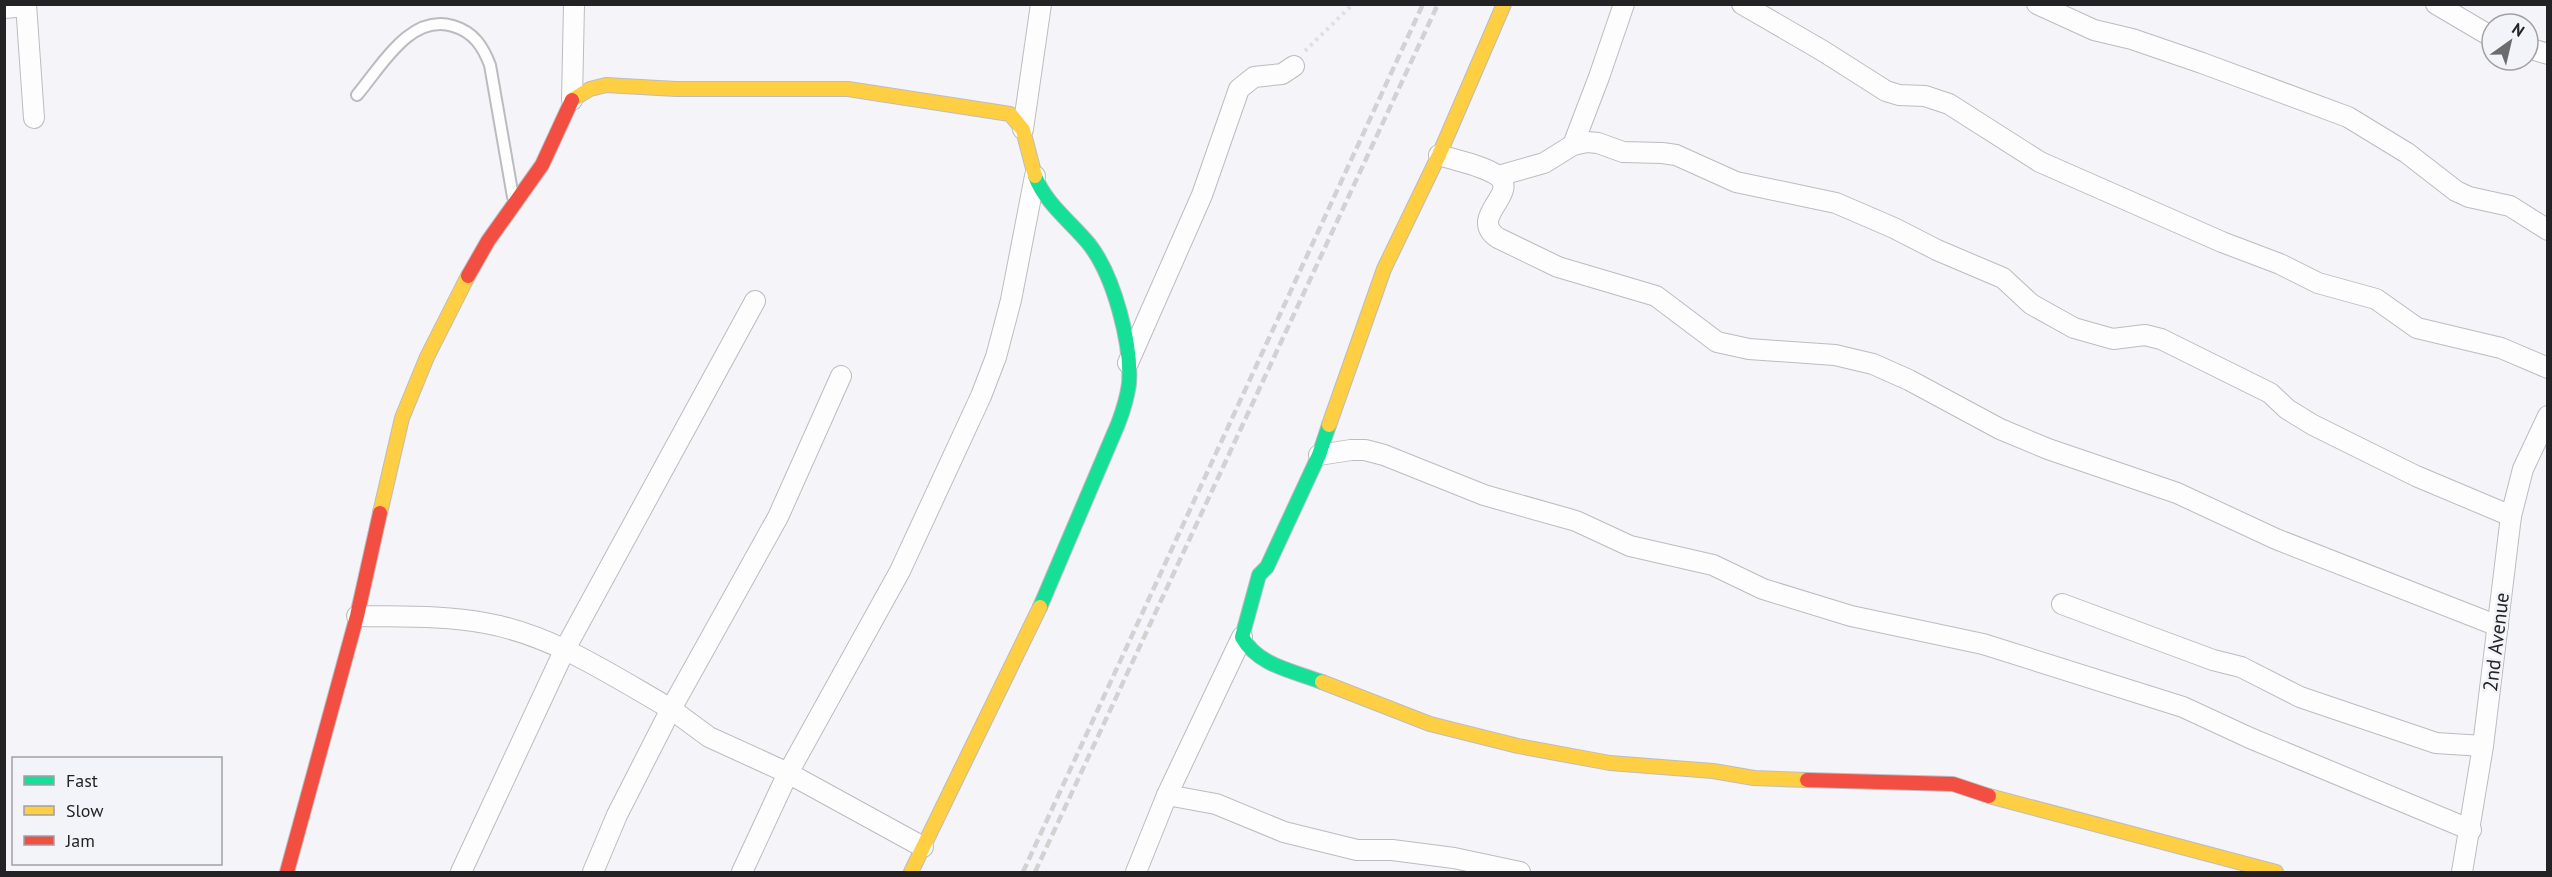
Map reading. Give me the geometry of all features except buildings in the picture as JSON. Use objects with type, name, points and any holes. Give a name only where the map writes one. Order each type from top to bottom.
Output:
[{"type":"street","points":[[287,873],[357,616],[402,418],[427,357],[461,288],[488,241],[542,165],[556,139],[572,100],[574,4]]},
{"type":"street","points":[[1023,129],[1041,4]]},
{"type":"street","points":[[1136,873],[1167,795],[1242,637],[1259,575],[1267,567],[1319,455],[1384,269],[1439,155],[1504,4]]},
{"type":"street","points":[[1573,145],[1624,4]]},
{"type":"street","points":[[1742,4],[1886,91],[1899,95],[1925,96],[1949,104],[2040,162],[2222,242],[2280,264],[2318,283],[2376,299],[2417,328],[2500,348],[2547,368]]},
{"type":"street","points":[[2037,4],[2094,30],[2132,39],[2348,117],[2407,153],[2456,191],[2469,197],[2510,206],[2547,230]]},
{"type":"street","points":[[2436,4],[2480,30]]},
{"type":"street","points":[[4,8],[26,5],[34,118]]},
{"type":"street","points":[[1128,363],[1202,195],[1239,88],[1254,77],[1282,74],[1294,66]]},
{"type":"street","points":[[572,100],[590,89],[606,84],[676,88],[848,88],[1002,111],[1016,118],[1023,129],[1035,176],[1050,202],[1085,240],[1101,262],[1114,300],[1128,363],[1127,394],[1083,508],[1037,614],[911,873]]},
{"type":"street","points":[[1497,176],[1544,163],[1573,145],[1593,142],[1623,152],[1676,155],[1736,182],[1836,203],[2003,278],[2031,304],[2074,328],[2113,339],[2145,336],[2161,339],[2270,393],[2287,409],[2313,425],[2416,476],[2511,516]]},
{"type":"street","points":[[1439,155],[1497,176],[1503,182],[1503,190],[1488,218],[1489,232],[1558,267],[1656,296],[1717,342],[1749,349],[1835,355],[1873,364],[1909,380],[2000,429],[2048,449],[2178,493],[2276,539],[2498,626]]},
{"type":"street","points":[[742,873],[788,773],[900,571],[981,396],[996,357],[1011,300],[1035,176]]},
{"type":"street","points":[[461,873],[564,649],[755,301]]},
{"type":"street","points":[[593,873],[617,815],[672,709],[778,517],[841,376]]},
{"type":"street","name":"2nd Avenue","points":[[2462,873],[2471,831],[2483,746],[2511,516],[2523,469],[2547,416]]},
{"type":"street","points":[[1319,455],[1365,450],[1484,495],[1576,521],[1630,546],[1713,566],[1763,589],[1851,616],[1983,644],[2183,707],[2250,738],[2471,831]]},
{"type":"street","points":[[2062,604],[2213,660],[2241,667],[2300,698],[2436,743],[2483,746]]},
{"type":"street","points":[[357,616],[447,619],[485,623],[564,649],[672,709],[709,737],[788,773],[923,847]]},
{"type":"street","points":[[1242,637],[1247,646],[1261,658],[1285,670],[1430,724],[1518,746],[1610,763],[1713,771],[1754,778],[1953,784],[1988,796],[2276,873]]},
{"type":"street","points":[[1167,795],[1216,804],[1284,832],[1357,850],[1392,850],[1520,873]]},
{"type":"lane","points":[[357,95],[407,36],[420,28],[434,23],[448,24],[460,27],[473,36],[483,48],[490,65],[514,206]]},
{"type":"path","points":[[1294,66],[1314,41],[1353,4]]},
{"type":"railway","points":[[1023,872],[1423,4]]},
{"type":"railway","points":[[1035,872],[1438,4]]},
{"type":"traffic: fast","points":[[1035,176],[1052,204],[1089,244],[1106,274],[1120,311],[1128,350],[1129,368],[1129,384],[1120,419],[1040,607]]},
{"type":"traffic: fast","points":[[1322,682],[1267,661],[1257,655],[1242,637],[1259,575],[1267,567],[1319,455],[1329,425]]},
{"type":"traffic: slow","points":[[1329,425],[1384,269],[1439,155],[1504,4]]},
{"type":"traffic: slow","points":[[572,100],[590,89],[606,85],[676,89],[848,89],[1010,114],[1023,130],[1035,176]]},
{"type":"traffic: slow","points":[[380,513],[402,418],[427,357],[468,276]]},
{"type":"traffic: slow","points":[[911,872],[1040,607]]},
{"type":"traffic: slow","points":[[1322,682],[1430,724],[1518,746],[1610,763],[1713,771],[1754,778],[1807,780]]},
{"type":"traffic: slow","points":[[1989,796],[2276,872]]},
{"type":"traffic: jam","points":[[468,276],[488,241],[542,165],[572,100]]},
{"type":"traffic: jam","points":[[287,872],[357,616],[380,513]]},
{"type":"traffic: jam","points":[[1807,780],[1953,784],[1989,796]]}]
